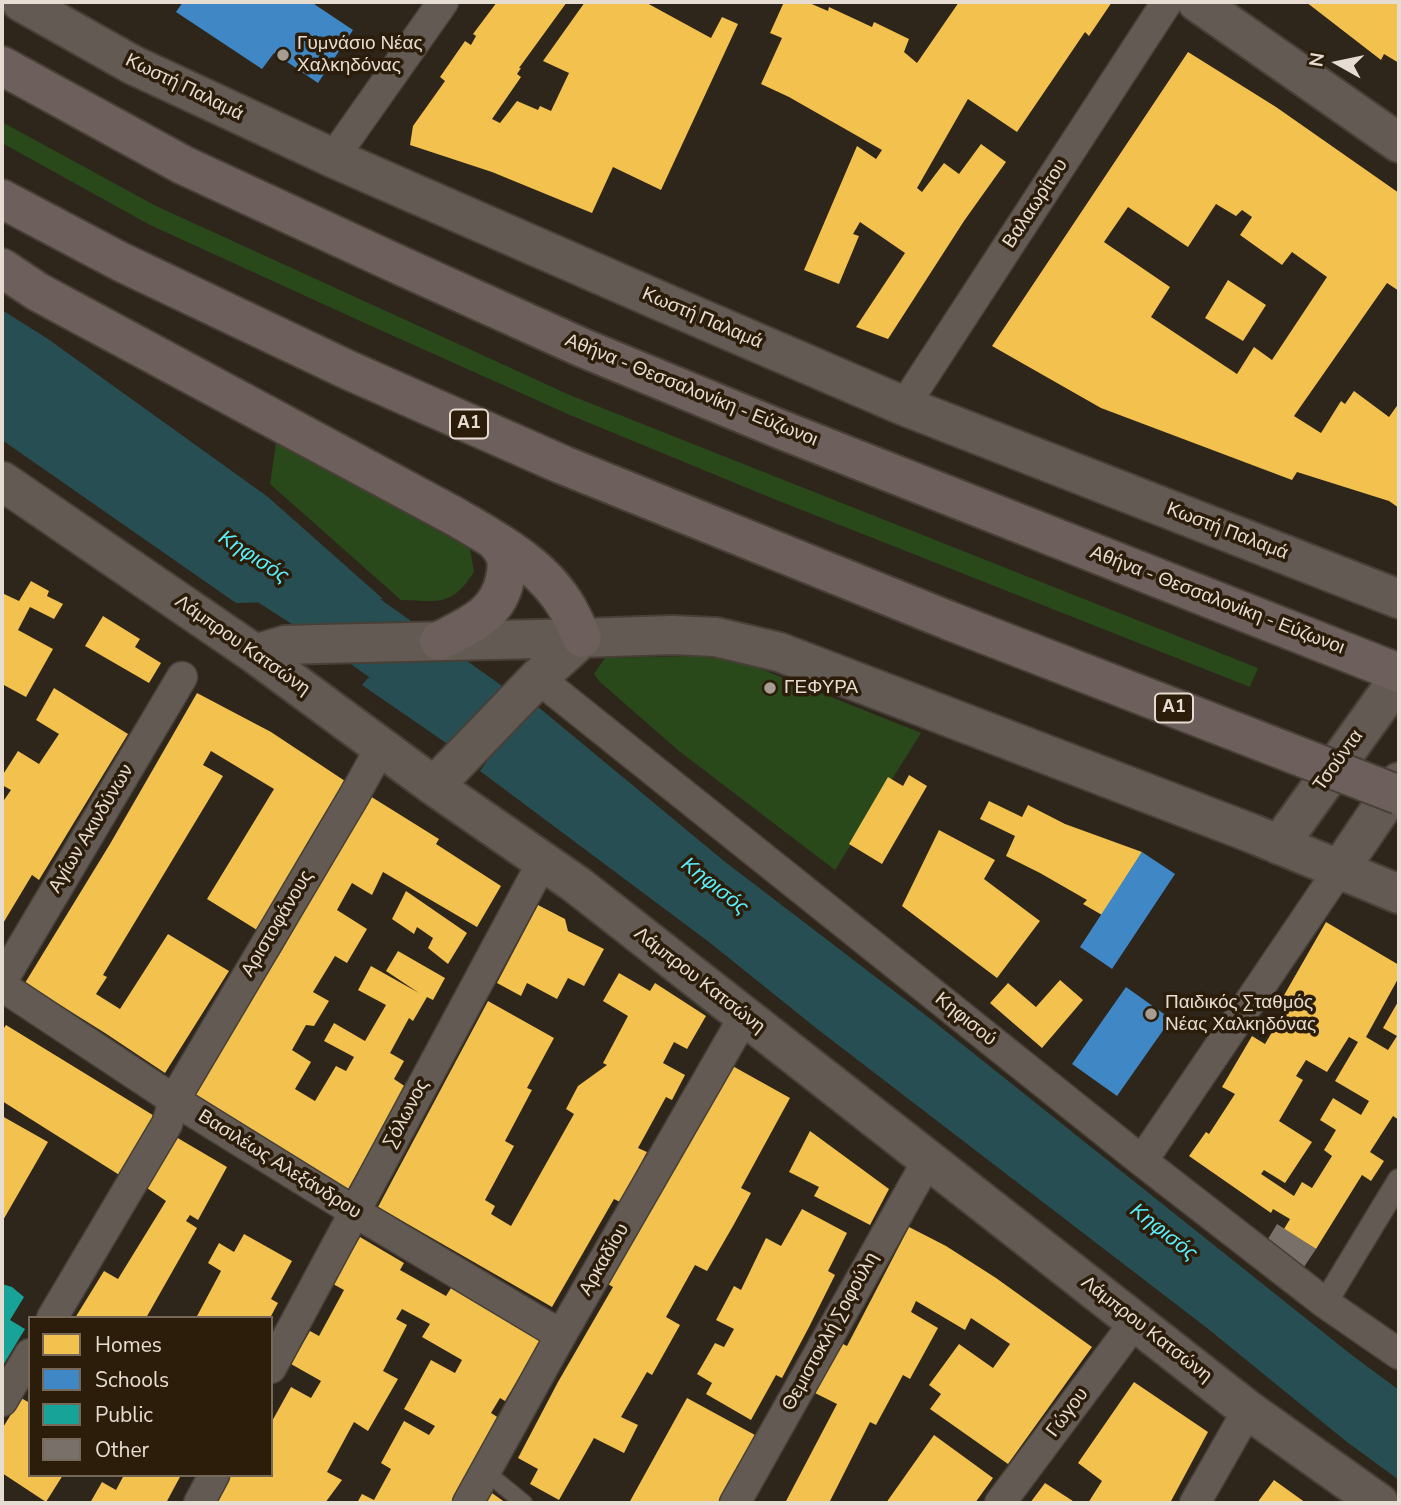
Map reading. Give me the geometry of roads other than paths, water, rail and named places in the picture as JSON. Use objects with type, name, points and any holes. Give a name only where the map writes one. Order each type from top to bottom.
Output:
[{"type":"highway","name":"Αθήνα - Θεσσαλονίκη - Εύζωνοι","points":[[2,66],[183,165],[583,348],[782,430],[1399,673]]},
{"type":"highway","name":"Α1","points":[[2,199],[121,262],[348,370],[576,470],[950,621],[1399,795]]},
{"type":"highway","points":[[2,268],[38,292],[456,517],[519,555],[546,579],[568,608],[582,638]]},
{"type":"highway","points":[[439,641],[480,618],[498,600],[505,582],[506,562],[504,551],[493,539]]},
{"type":"street","name":"Κωστή Παλαμά","points":[[21,2],[133,65],[333,158],[904,406],[1399,599]]},
{"type":"street","points":[[333,158],[443,2]]},
{"type":"street","name":"Βαλαωρίτου","points":[[904,406],[1167,2]]},
{"type":"street","points":[[1197,2],[1399,143]]},
{"type":"street","name":"Λάμπρου Κατσώνη","points":[[2,481],[255,654],[434,786],[577,885],[1248,1410],[1380,1503]]},
{"type":"street","points":[[255,654],[285,645],[686,635],[716,637],[779,652],[1399,894]]},
{"type":"street","points":[[434,786],[526,690],[582,638]]},
{"type":"street","name":"Αγίων Ακινδύνων","points":[[2,983],[183,677]]},
{"type":"street","name":"Τσούντα","points":[[1279,845],[1399,678]]},
{"type":"street","name":"Κηφισού","points":[[526,690],[1325,1303],[1399,1354]]},
{"type":"street","name":"Αριστοφάνους","points":[[53,1316],[167,1124],[174,1100],[381,747]]},
{"type":"street","points":[[1142,1161],[1399,782]]},
{"type":"street","name":"Σόλωνος","points":[[273,1364],[543,860]]},
{"type":"street","name":"Βασιλέως Αλεξάνδρου","points":[[2,983],[174,1100],[561,1335]]},
{"type":"street","name":"Αρκαδίου","points":[[468,1503],[744,1017]]},
{"type":"street","name":"Θεμιστοκλή Σοφούλη","points":[[735,1503],[928,1160]]},
{"type":"street","points":[[1325,1303],[1399,1181]]},
{"type":"street","name":"Γώγου","points":[[1000,1503],[1135,1322]]},
{"type":"street","points":[[2,1401],[28,1357]]},
{"type":"street","points":[[1195,1503],[1248,1410]]},
{"type":"street","points":[[199,1503],[213,1477]]},
{"type":"lane","points":[[486,1472],[524,1503]]},
{"type":"water","points":[[2,310],[48,339],[268,497],[383,599],[236,603],[2,440]]},
{"type":"water","points":[[368,678],[497,682],[449,745],[362,685]]},
{"type":"water","points":[[531,701],[724,861],[928,1017],[1399,1390],[1399,1480],[709,942],[480,771]]},
{"type":"waterway","name":"Κηφισός","points":[[237,547],[345,617],[557,768]]},
{"type":"place","name":"Γυμνάσιο Νέας Χαλκηδόνας","points":[[283,55]]},
{"type":"place","name":"ΓΕΦΥΡΑ","points":[[770,688]]},
{"type":"place","name":"Παιδικός Σταθμός Νέας Χαλκηδόνας","points":[[1151,1014]]}]
